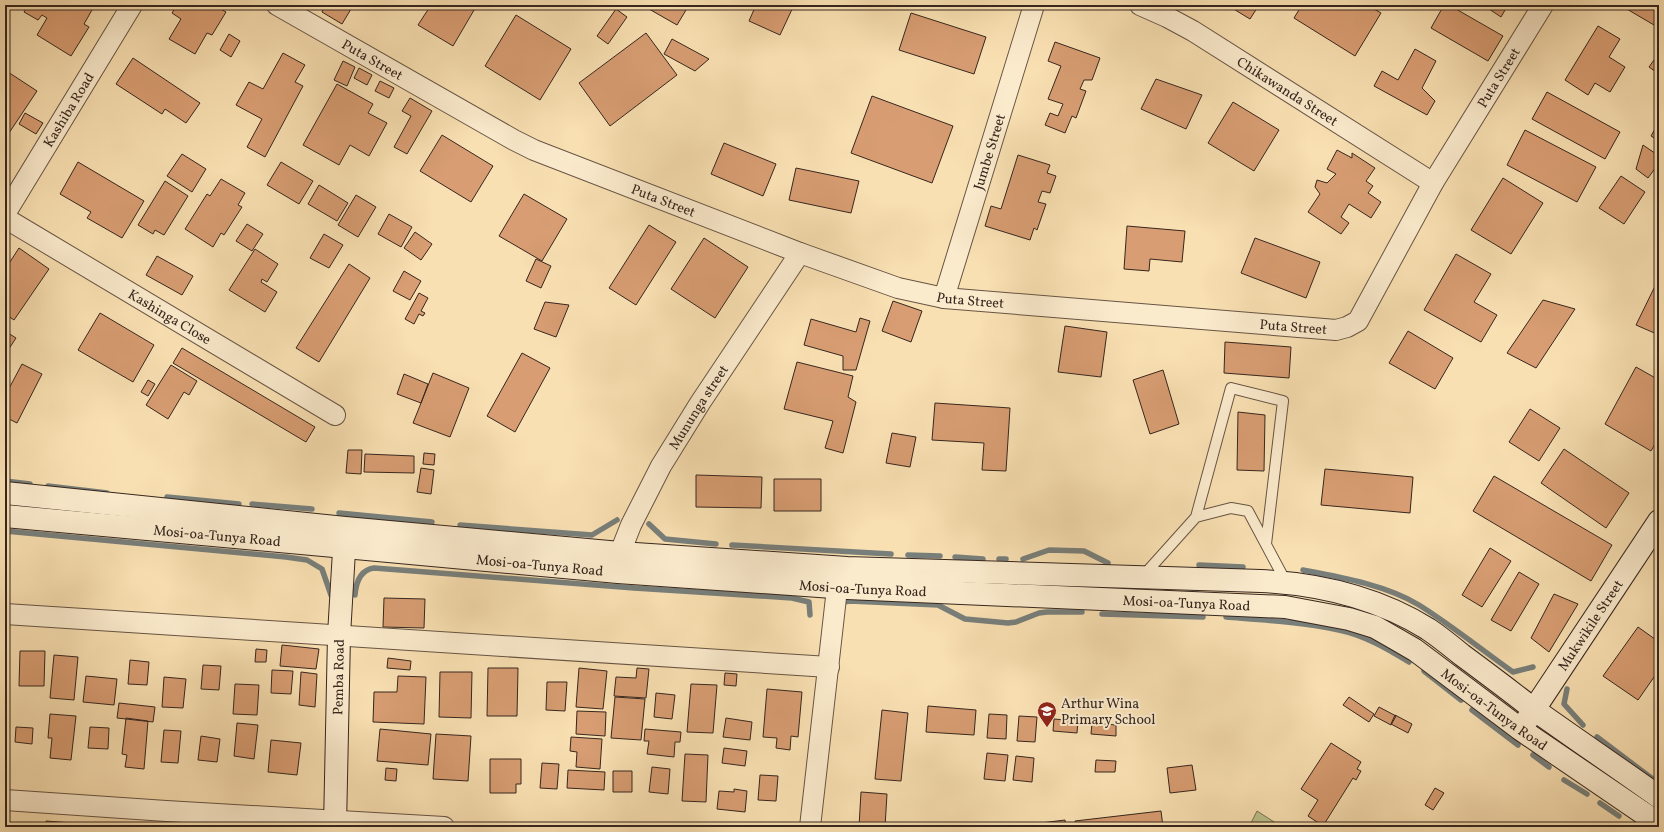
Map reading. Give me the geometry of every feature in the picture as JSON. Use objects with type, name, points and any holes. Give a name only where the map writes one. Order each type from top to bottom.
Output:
[{"type":"main road","name":"Mosi-oa-Tunya Road","points":[[5,493],[344,538]]},
{"type":"main road","name":"Mosi-oa-Tunya Road","points":[[5,516],[344,538],[619,562],[1285,607],[1317,612],[1349,619],[1375,627],[1415,650],[1520,729],[1659,824]]},
{"type":"main road","name":"Mukwikile Street","points":[[1520,729],[1535,709],[1659,521]]},
{"type":"main road","name":"Pemba Road","points":[[335,824],[339,635],[344,538]]},
{"type":"main road","name":"Mosi-oa-Tunya Road","points":[[838,577],[1142,577],[1286,582],[1316,586],[1345,593],[1402,615],[1428,630],[1535,709],[1659,797]]},
{"type":"street","name":"Kashiba Road","points":[[5,214],[132,5]]},
{"type":"street","name":"Puta Street","points":[[277,5],[534,150],[800,253],[898,288],[944,298],[1336,330],[1348,327],[1358,321],[1433,183],[1543,5]]},
{"type":"street","name":"Jumbe Street","points":[[944,298],[1034,5]]},
{"type":"street","name":"Chikawanda Street","points":[[1140,5],[1194,31],[1433,183]]},
{"type":"street","name":"Kashinga Close","points":[[5,218],[335,415]]},
{"type":"street","name":"Mununga street","points":[[619,562],[630,525],[661,466],[700,403],[800,253]]},
{"type":"street","points":[[810,827],[838,577]]},
{"type":"street","points":[[5,614],[829,667]]},
{"type":"street","points":[[5,800],[335,824],[444,827]]},
{"type":"lane","points":[[1142,577],[1196,517],[1231,388],[1282,401],[1266,544]]},
{"type":"lane","points":[[1196,517],[1231,508],[1248,511],[1286,582]]},
{"type":"green space","points":[[1257,811],[1282,827],[1249,827]]},
{"type":"building","points":[[28,5],[85,5],[92,10],[84,24],[89,27],[71,56],[37,35],[47,18],[42,15],[38,20],[24,12]]},
{"type":"building","points":[[177,5],[214,5],[226,12],[212,35],[207,33],[195,54],[169,39],[181,19],[172,13]]},
{"type":"building","points":[[325,5],[344,5],[351,9],[342,24],[322,12]]},
{"type":"building","points":[[431,5],[477,5],[453,46],[418,25]]},
{"type":"building","points":[[651,5],[689,5],[677,25],[649,9]]},
{"type":"building","points":[[756,5],[794,5],[780,35],[749,21]]},
{"type":"building","points":[[1227,5],[1259,5],[1250,19]]},
{"type":"building","points":[[1302,5],[1367,5],[1381,13],[1355,56],[1294,18]]},
{"type":"building","points":[[1444,5],[1449,5],[1503,36],[1488,61],[1431,28]]},
{"type":"building","points":[[1483,5],[1508,5],[1501,17]]},
{"type":"building","points":[[1620,5],[1659,5],[1659,18],[1654,25]]},
{"type":"building","points":[[616,9],[627,17],[608,44],[597,36]]},
{"type":"building","points":[[911,13],[986,37],[974,74],[899,50]]},
{"type":"building","points":[[516,15],[571,49],[540,100],[485,66]]},
{"type":"building","points":[[1598,26],[1620,39],[1609,57],[1625,67],[1610,92],[1595,83],[1588,95],[1565,80]]},
{"type":"building","points":[[646,33],[677,75],[610,126],[579,83]]},
{"type":"building","points":[[229,34],[240,41],[231,57],[220,50]]},
{"type":"building","points":[[672,39],[709,59],[695,71],[664,54]]},
{"type":"building","points":[[1055,42],[1100,58],[1092,80],[1084,80],[1080,89],[1086,91],[1076,118],[1072,116],[1065,133],[1045,125],[1050,113],[1058,116],[1063,104],[1048,99],[1061,66],[1048,61]]},
{"type":"building","points":[[1415,49],[1436,61],[1422,88],[1435,101],[1427,115],[1374,86],[1382,71],[1398,80]]},
{"type":"building","points":[[283,53],[305,65],[295,82],[303,86],[265,157],[247,147],[262,119],[236,105],[249,82],[263,89]]},
{"type":"building","points":[[1659,53],[1659,74],[1649,67]]},
{"type":"building","points":[[133,58],[200,103],[186,123],[165,109],[162,114],[116,84]]},
{"type":"building","points":[[343,61],[355,67],[347,86],[334,80]]},
{"type":"building","points":[[359,68],[372,75],[367,85],[354,78]]},
{"type":"building","points":[[5,70],[37,91],[5,139]]},
{"type":"building","points":[[1156,79],[1202,95],[1186,129],[1141,109]]},
{"type":"building","points":[[380,81],[394,88],[389,98],[375,91]]},
{"type":"building","points":[[337,84],[373,104],[368,113],[387,123],[369,156],[350,145],[339,165],[303,145]]},
{"type":"building","points":[[1547,92],[1620,132],[1605,159],[1532,119]]},
{"type":"building","points":[[872,96],[953,126],[932,183],[851,153]]},
{"type":"building","points":[[410,98],[432,111],[407,154],[394,147],[411,116],[402,111]]},
{"type":"building","points":[[1233,102],[1279,130],[1254,171],[1208,143]]},
{"type":"building","points":[[25,113],[43,123],[36,134],[19,124]]},
{"type":"building","points":[[1659,122],[1659,141],[1651,136]]},
{"type":"building","points":[[1525,130],[1596,167],[1577,202],[1507,165]]},
{"type":"building","points":[[442,135],[493,166],[471,202],[420,171]]},
{"type":"building","points":[[724,143],[776,164],[763,196],[711,174]]},
{"type":"building","points":[[1643,145],[1659,156],[1659,163],[1648,178],[1636,169]]},
{"type":"building","points":[[1337,150],[1352,158],[1352,153],[1375,168],[1366,181],[1373,186],[1368,193],[1381,202],[1371,218],[1349,204],[1341,217],[1349,223],[1341,234],[1308,212],[1320,194],[1315,187],[1317,180],[1327,183],[1336,174],[1327,169]]},
{"type":"building","points":[[182,154],[206,169],[192,192],[167,176]]},
{"type":"building","points":[[1018,155],[1050,165],[1047,173],[1056,176],[1050,193],[1042,191],[1038,202],[1046,204],[1037,230],[1034,228],[1030,240],[985,226],[991,206],[1001,209]]},
{"type":"building","points":[[78,162],[144,201],[122,238],[87,218],[91,212],[60,194]]},
{"type":"building","points":[[281,162],[313,181],[299,204],[267,185]]},
{"type":"building","points":[[796,168],[859,181],[851,213],[789,200]]},
{"type":"building","points":[[1621,176],[1645,192],[1624,224],[1599,208]]},
{"type":"building","points":[[1503,178],[1543,203],[1511,254],[1471,230]]},
{"type":"building","points":[[221,179],[245,193],[238,205],[242,207],[224,235],[221,233],[213,247],[185,229],[207,194],[210,196]]},
{"type":"building","points":[[165,181],[188,196],[164,235],[155,230],[153,234],[138,225]]},
{"type":"building","points":[[319,185],[348,203],[337,221],[308,204]]},
{"type":"building","points":[[524,194],[567,219],[542,261],[499,236]]},
{"type":"building","points":[[356,195],[376,207],[358,237],[338,225]]},
{"type":"building","points":[[389,214],[412,227],[401,247],[378,234]]},
{"type":"building","points":[[247,224],[263,234],[252,251],[236,241]]},
{"type":"building","points":[[649,225],[676,242],[636,305],[609,288]]},
{"type":"building","points":[[1127,226],[1185,231],[1182,262],[1150,259],[1149,271],[1124,269]]},
{"type":"building","points":[[415,232],[432,244],[421,260],[404,248]]},
{"type":"building","points":[[324,234],[343,245],[329,268],[310,258]]},
{"type":"building","points":[[704,238],[748,267],[715,318],[671,289]]},
{"type":"building","points":[[1255,238],[1320,262],[1306,298],[1241,273]]},
{"type":"building","points":[[19,248],[49,269],[14,320],[5,314],[5,277],[9,271],[6,268]]},
{"type":"building","points":[[255,249],[278,264],[267,282],[262,279],[261,282],[277,292],[265,312],[229,290]]},
{"type":"building","points":[[1456,254],[1491,274],[1474,302],[1497,315],[1481,342],[1424,310]]},
{"type":"building","points":[[157,256],[193,276],[182,295],[146,275]]},
{"type":"building","points":[[536,259],[551,266],[541,288],[526,281]]},
{"type":"building","points":[[349,264],[370,278],[319,362],[296,348]]},
{"type":"building","points":[[404,271],[421,281],[410,300],[393,291]]},
{"type":"building","points":[[1657,282],[1659,283],[1659,335],[1636,325]]},
{"type":"building","points":[[419,293],[428,298],[421,311],[425,313],[423,316],[419,314],[414,324],[405,319]]},
{"type":"building","points":[[1543,300],[1575,309],[1536,368],[1507,353]]},
{"type":"building","points":[[893,301],[922,311],[911,342],[882,331]]},
{"type":"building","points":[[545,302],[569,305],[556,337],[534,329]]},
{"type":"building","points":[[100,313],[154,345],[133,382],[78,350]]},
{"type":"building","points":[[860,318],[870,321],[856,370],[843,370],[843,356],[804,345],[811,319],[856,332]]},
{"type":"building","points":[[1065,326],[1107,332],[1101,377],[1058,372]]},
{"type":"building","points":[[5,331],[16,338],[5,355]]},
{"type":"building","points":[[1408,331],[1453,358],[1435,389],[1389,363]]},
{"type":"building","points":[[1225,342],[1291,347],[1289,378],[1224,373]]},
{"type":"building","points":[[182,348],[315,427],[306,442],[173,363]]},
{"type":"building","points":[[522,353],[550,368],[515,432],[487,416]]},
{"type":"building","points":[[797,362],[853,376],[848,397],[856,402],[843,453],[825,448],[833,421],[784,409]]},
{"type":"building","points":[[22,364],[42,374],[17,423],[5,417],[5,396]]},
{"type":"building","points":[[171,365],[197,381],[189,395],[184,392],[168,419],[146,405]]},
{"type":"building","points":[[1636,367],[1659,380],[1659,437],[1651,451],[1605,424]]},
{"type":"building","points":[[1163,370],[1179,424],[1150,434],[1133,380]]},
{"type":"building","points":[[433,373],[469,388],[450,437],[413,423]]},
{"type":"building","points":[[404,374],[428,384],[421,403],[397,394]]},
{"type":"building","points":[[148,380],[155,384],[148,396],[141,392]]},
{"type":"building","points":[[935,403],[1010,408],[1006,471],[982,470],[984,443],[932,440]]},
{"type":"building","points":[[1530,409],[1560,428],[1539,461],[1509,442]]},
{"type":"building","points":[[1238,412],[1265,415],[1264,471],[1237,470]]},
{"type":"building","points":[[892,433],[916,437],[910,467],[886,463]]},
{"type":"building","points":[[1564,449],[1629,493],[1606,528],[1541,483]]},
{"type":"building","points":[[348,450],[362,450],[361,474],[346,473]]},
{"type":"building","points":[[424,453],[435,454],[434,465],[423,464]]},
{"type":"building","points":[[365,454],[414,456],[414,473],[364,472]]},
{"type":"building","points":[[421,468],[434,470],[431,494],[417,492]]},
{"type":"building","points":[[1325,469],[1413,477],[1410,513],[1321,505]]},
{"type":"building","points":[[696,475],[762,477],[761,508],[696,507]]},
{"type":"building","points":[[1494,476],[1612,545],[1591,581],[1473,511]]},
{"type":"building","points":[[774,479],[821,479],[821,511],[774,511]]},
{"type":"building","points":[[1490,548],[1511,561],[1482,607],[1462,595]]},
{"type":"building","points":[[1519,572],[1539,584],[1511,631],[1491,620]]},
{"type":"building","points":[[1554,594],[1578,604],[1549,652],[1531,638]]},
{"type":"building","points":[[384,598],[425,599],[424,628],[383,627]]},
{"type":"building","points":[[1659,618],[1659,629],[1654,625]]},
{"type":"building","points":[[1638,627],[1659,642],[1659,670],[1638,700],[1603,676]]},
{"type":"building","points":[[282,645],[319,649],[316,669],[280,666]]},
{"type":"building","points":[[256,649],[267,650],[266,662],[255,662]]},
{"type":"building","points":[[20,651],[45,651],[44,686],[19,686]]},
{"type":"building","points":[[54,655],[78,657],[74,700],[50,698]]},
{"type":"building","points":[[388,658],[411,661],[410,670],[387,668]]},
{"type":"building","points":[[130,660],[149,662],[147,685],[128,684]]},
{"type":"building","points":[[203,665],[221,666],[219,690],[201,689]]},
{"type":"building","points":[[488,668],[518,668],[517,716],[487,716]]},
{"type":"building","points":[[579,668],[607,671],[603,709],[576,707]]},
{"type":"building","points":[[637,668],[649,669],[646,698],[614,696],[616,677],[636,678]]},
{"type":"building","points":[[272,670],[293,671],[291,694],[271,693]]},
{"type":"building","points":[[301,672],[317,674],[315,707],[299,705]]},
{"type":"building","points":[[440,672],[472,672],[471,718],[439,717]]},
{"type":"building","points":[[725,673],[737,674],[736,686],[724,685]]},
{"type":"building","points":[[86,676],[117,679],[114,705],[83,702]]},
{"type":"building","points":[[398,676],[426,677],[424,724],[373,722],[374,692],[397,692]]},
{"type":"building","points":[[164,677],[186,679],[183,708],[162,707]]},
{"type":"building","points":[[547,682],[567,682],[565,711],[546,710]]},
{"type":"building","points":[[235,684],[259,685],[257,715],[233,714]]},
{"type":"building","points":[[691,684],[717,685],[713,733],[687,732]]},
{"type":"building","points":[[767,689],[802,692],[798,737],[791,736],[790,750],[776,748],[777,738],[763,737]]},
{"type":"building","points":[[656,693],[675,695],[672,719],[654,717]]},
{"type":"building","points":[[615,697],[645,699],[641,740],[611,738]]},
{"type":"building","points":[[1349,697],[1374,714],[1369,722],[1343,705]]},
{"type":"building","points":[[119,703],[155,707],[153,722],[117,718]]},
{"type":"building","points":[[928,706],[976,710],[974,735],[926,732]]},
{"type":"building","points":[[1379,707],[1396,716],[1391,725],[1374,716]]},
{"type":"building","points":[[882,710],[908,713],[901,781],[875,779]]},
{"type":"building","points":[[577,711],[606,712],[605,736],[576,734]]},
{"type":"building","points":[[50,714],[76,716],[71,760],[50,758],[52,738],[48,738]]},
{"type":"building","points":[[989,714],[1007,715],[1006,739],[987,738]]},
{"type":"building","points":[[1395,715],[1412,724],[1408,733],[1391,724]]},
{"type":"building","points":[[1019,716],[1037,717],[1035,742],[1017,741]]},
{"type":"building","points":[[126,718],[148,721],[144,769],[125,767],[127,755],[122,754]]},
{"type":"building","points":[[726,718],[752,722],[750,740],[723,737]]},
{"type":"building","points":[[1054,719],[1078,721],[1077,733],[1053,731]]},
{"type":"building","points":[[237,723],[258,725],[254,759],[234,756]]},
{"type":"building","points":[[1092,723],[1116,725],[1116,736],[1091,734]]},
{"type":"building","points":[[16,727],[33,728],[32,744],[15,742]]},
{"type":"building","points":[[90,727],[109,728],[108,749],[88,748]]},
{"type":"building","points":[[380,729],[431,734],[428,765],[377,761]]},
{"type":"building","points":[[645,729],[681,732],[680,742],[675,742],[674,757],[647,754],[649,741],[644,741]]},
{"type":"building","points":[[164,730],[181,731],[178,763],[161,762]]},
{"type":"building","points":[[436,734],[471,736],[468,781],[433,779]]},
{"type":"building","points":[[201,736],[220,739],[217,762],[198,760]]},
{"type":"building","points":[[571,737],[602,739],[600,769],[576,767],[577,752],[570,751]]},
{"type":"building","points":[[271,740],[301,743],[297,775],[268,772]]},
{"type":"building","points":[[1331,743],[1361,762],[1357,769],[1361,771],[1356,780],[1353,778],[1323,826],[1308,816],[1318,800],[1301,789]]},
{"type":"building","points":[[724,748],[747,751],[745,766],[722,763]]},
{"type":"building","points":[[987,753],[1008,755],[1005,781],[984,779]]},
{"type":"building","points":[[685,754],[708,755],[706,802],[682,801]]},
{"type":"building","points":[[1016,756],[1034,758],[1032,782],[1013,780]]},
{"type":"building","points":[[490,759],[521,759],[521,784],[516,784],[516,793],[490,793]]},
{"type":"building","points":[[1096,760],[1116,761],[1115,772],[1095,772]]},
{"type":"building","points":[[542,763],[559,764],[557,789],[540,788]]},
{"type":"building","points":[[1192,765],[1196,790],[1170,793],[1167,768]]},
{"type":"building","points":[[652,767],[670,769],[668,794],[649,792]]},
{"type":"building","points":[[386,768],[397,769],[396,781],[385,780]]},
{"type":"building","points":[[568,770],[605,772],[604,790],[567,788]]},
{"type":"building","points":[[613,771],[632,771],[632,792],[613,792]]},
{"type":"building","points":[[760,775],[778,776],[776,801],[758,800]]},
{"type":"building","points":[[1435,788],[1444,793],[1433,810],[1425,805]]},
{"type":"building","points":[[734,789],[747,791],[745,812],[717,809],[719,791],[734,792]]},
{"type":"building","points":[[861,792],[887,794],[885,827],[859,827]]},
{"type":"building","points":[[1161,811],[1163,827],[1076,827],[1075,821]]},
{"type":"building","points":[[1065,820],[1066,827],[1033,827],[1033,824]]},
{"type":"building","points":[[46,821],[73,823],[73,827],[46,827]]},
{"type":"building","points":[[115,823],[126,823],[126,827],[115,827]]},
{"type":"waterway","points":[[5,481],[30,484]]},
{"type":"waterway","points":[[48,486],[107,493]]},
{"type":"waterway","points":[[167,497],[239,504]]},
{"type":"waterway","points":[[252,504],[312,509]]},
{"type":"waterway","points":[[339,513],[432,522]]},
{"type":"waterway","points":[[460,525],[592,535],[617,520]]},
{"type":"waterway","points":[[649,524],[665,539],[716,544]]},
{"type":"waterway","points":[[5,531],[307,560],[322,569],[331,595]]},
{"type":"waterway","points":[[732,545],[891,554]]},
{"type":"waterway","points":[[1023,559],[1049,550],[1084,551],[1108,563]]},
{"type":"waterway","points":[[908,555],[940,556]]},
{"type":"waterway","points":[[955,557],[983,559]]},
{"type":"waterway","points":[[999,559],[1006,559]]},
{"type":"waterway","points":[[1199,565],[1243,567]]},
{"type":"waterway","points":[[355,595],[356,586],[362,574],[365,571],[374,568],[634,588],[792,598],[809,602],[810,615]]},
{"type":"waterway","points":[[1303,570],[1362,583],[1392,592],[1419,605],[1455,629],[1513,672],[1533,667]]},
{"type":"waterway","points":[[842,608],[844,602],[850,601],[938,605],[965,619],[1008,623],[1016,622],[1039,613],[1082,612]]},
{"type":"waterway","points":[[1102,614],[1203,617]]},
{"type":"waterway","points":[[1226,617],[1297,623],[1348,632],[1376,643],[1409,662]]},
{"type":"waterway","points":[[1424,671],[1461,700]]},
{"type":"waterway","points":[[1567,689],[1564,704],[1583,725]]},
{"type":"waterway","points":[[1472,710],[1518,745]]},
{"type":"waterway","points":[[1597,737],[1658,783]]},
{"type":"waterway","points":[[1533,755],[1549,767]]},
{"type":"waterway","points":[[1564,780],[1587,794]]},
{"type":"waterway","points":[[1600,803],[1619,816]]},
{"type":"place","name":"Arthur Wina Primary School","points":[[1047,728]]}]
